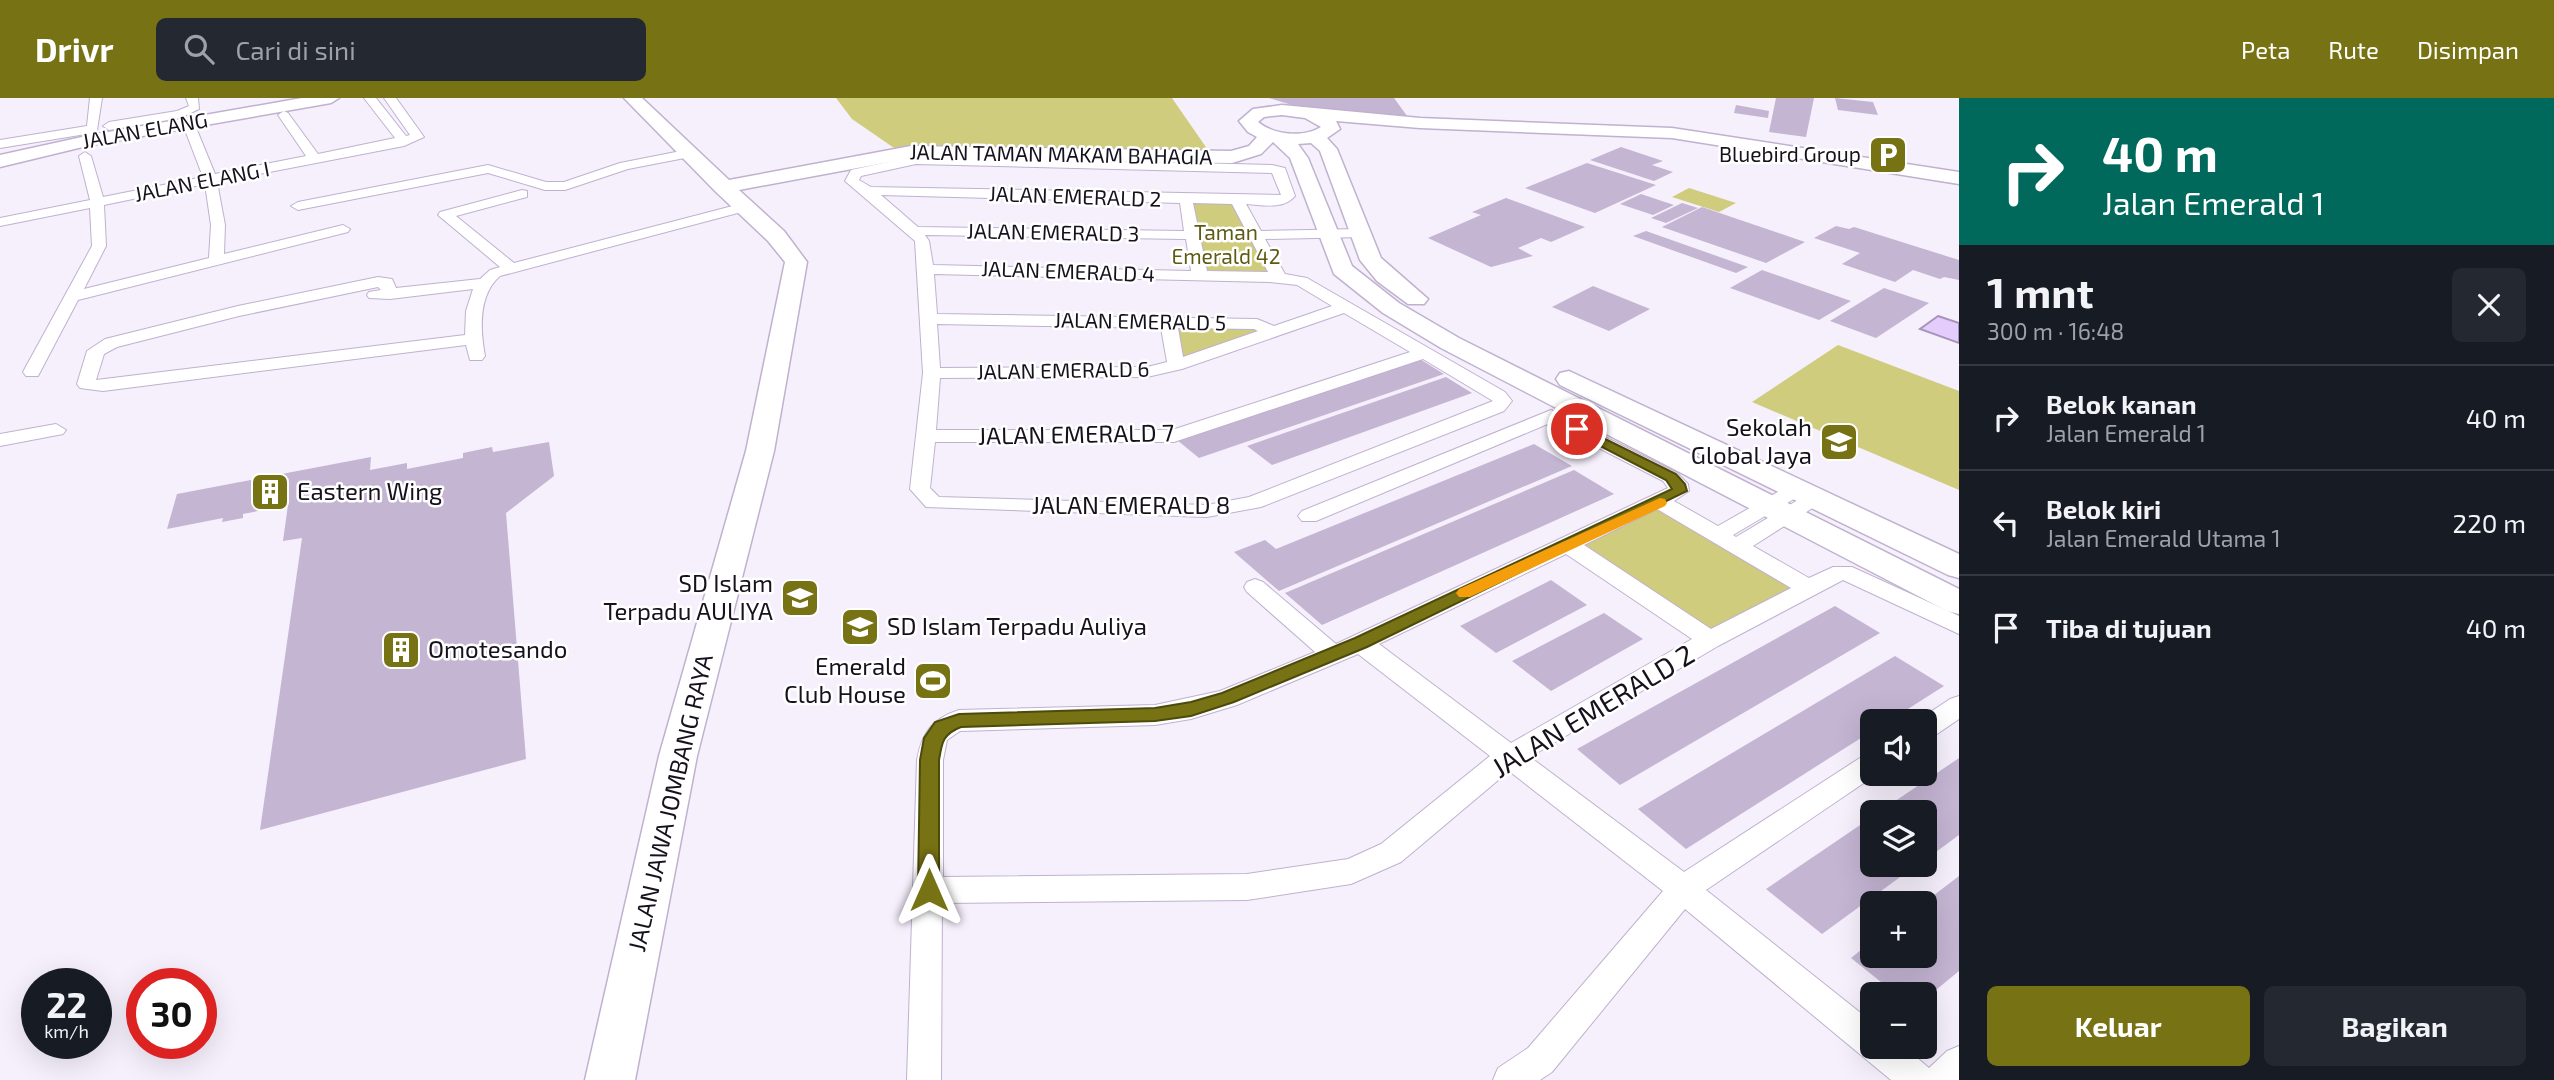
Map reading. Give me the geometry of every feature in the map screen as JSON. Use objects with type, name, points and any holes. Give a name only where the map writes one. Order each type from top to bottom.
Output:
[{"type":"main road","name":"JALAN ELANG","points":[[0,161],[331,98]]},
{"type":"main road","name":"JALAN JAWA JOMBANG RAYA","points":[[610,1080],[678,756],[760,451],[796,262],[776,236],[632,98]]},
{"type":"main road","points":[[1372,120],[1303,133],[1250,126],[1247,108],[1265,111],[1303,133],[1362,237],[1371,260],[1385,276],[1452,322],[1791,502],[1959,603]]},
{"type":"main road","points":[[1255,150],[1303,133],[1372,120],[1672,133],[1959,178]]},
{"type":"main road","points":[[1303,133],[1329,237],[1346,273],[1418,325],[1791,502],[1959,567]]},
{"type":"main road","name":"JALAN TAMAN MAKAM BAHAGIA","points":[[733,197],[911,152],[1232,157],[1255,150],[1278,148],[1303,133]]},
{"type":"street","points":[[32,372],[99,246],[90,142],[96,98]]},
{"type":"street","points":[[109,126],[180,114],[195,107],[192,98]]},
{"type":"street","points":[[370,98],[404,142],[419,135],[390,98]]},
{"type":"street","points":[[284,115],[315,159]]},
{"type":"street","points":[[191,130],[213,180],[220,233],[216,261]]},
{"type":"street","points":[[0,144],[90,142]]},
{"type":"street","name":"JALAN ELANG I","points":[[0,222],[404,142]]},
{"type":"street","points":[[298,206],[488,169],[545,186],[565,186],[625,166],[691,153]]},
{"type":"street","name":"JALAN EMERALD 2","points":[[916,160],[1272,169],[1282,175],[1288,196],[1282,201],[1186,200],[869,191],[852,181],[856,173],[916,160]]},
{"type":"street","points":[[869,191],[922,241],[932,373],[926,436]]},
{"type":"street","points":[[511,268],[445,215],[522,194]]},
{"type":"street","points":[[484,283],[474,347],[103,386],[86,384],[96,351],[103,346],[238,311],[484,283],[495,273],[733,197]]},
{"type":"street","points":[[1186,200],[1200,276]]},
{"type":"street","points":[[1237,200],[1279,278]]},
{"type":"street","points":[[72,297],[343,229]]},
{"type":"street","name":"JALAN EMERALD 3","points":[[914,231],[1191,235]]},
{"type":"street","points":[[1257,235],[1295,236],[1306,240],[1362,237]]},
{"type":"street","name":"JALAN EMERALD 4","points":[[926,269],[1279,278],[1312,286],[1499,396],[1503,401],[1497,407]]},
{"type":"street","points":[[1271,331],[1344,307]]},
{"type":"street","name":"JALAN EMERALD 5","points":[[929,319],[1257,324],[1271,331]]},
{"type":"street","points":[[1169,324],[1176,365]]},
{"type":"street","name":"JALAN EMERALD 6","points":[[932,373],[1147,372],[1176,365],[1271,331]]},
{"type":"street","name":"JALAN EMERALD 7","points":[[926,436],[1174,436],[1423,353]]},
{"type":"street","name":"JALAN EMERALD 8","points":[[926,436],[920,489],[933,503],[1207,511],[1254,503],[1497,407]]},
{"type":"street","points":[[924,1080],[930,760],[933,738],[942,727],[959,720],[1155,715],[1191,709],[1260,686],[1361,643],[1670,497],[1678,484],[1671,477],[1551,416],[1309,516]]},
{"type":"street","points":[[0,440],[56,430]]},
{"type":"street","points":[[1670,497],[1727,541],[1809,588]]},
{"type":"street","points":[[1727,541],[1791,502]]},
{"type":"street","points":[[1567,544],[1710,640]]},
{"type":"street","name":"JALAN EMERALD 2","points":[[929,890],[1247,887],[1351,871],[1391,853],[1508,757],[1710,640],[1841,572],[1852,574],[1959,626]]},
{"type":"street","points":[[1255,587],[1334,655]]},
{"type":"street","points":[[1361,643],[1683,889],[1860,1034]]},
{"type":"street","points":[[1937,721],[1959,706]]},
{"type":"street","points":[[1510,1080],[1540,1060],[1683,889],[1860,772]]},
{"type":"street","points":[[1891,1059],[1917,1080]]},
{"type":"street","points":[[1941,1080],[1959,1063]]},
{"type":"green space","points":[[836,98],[1172,98],[1210,153],[897,150],[852,119]]},
{"type":"green space","points":[[1689,188],[1736,203],[1719,212],[1672,197]]},
{"type":"green space","name":"Taman Emerald 42","points":[[1186,200],[1237,200],[1279,278],[1200,276]]},
{"type":"green space","points":[[1169,324],[1257,324],[1271,331],[1176,365]]},
{"type":"green space","points":[[1838,345],[1959,391],[1959,490],[1752,402]]},
{"type":"green space","points":[[1660,502],[1809,588],[1710,640],[1567,544]]},
{"type":"shaded area","points":[[1938,316],[1959,323],[1959,343],[1920,329]]},
{"type":"building","points":[[1269,98],[1394,98],[1410,120],[1311,111]]},
{"type":"building","points":[[1776,98],[1814,98],[1806,137],[1769,132]]},
{"type":"building","points":[[1835,98],[1873,102],[1878,115],[1838,110]]},
{"type":"building","points":[[1736,105],[1769,111],[1768,118],[1734,113]]},
{"type":"building","points":[[1621,147],[1663,161],[1652,165],[1673,172],[1654,181],[1590,160]]},
{"type":"building","points":[[1587,163],[1656,185],[1595,213],[1525,188]]},
{"type":"building","points":[[1641,194],[1674,205],[1653,215],[1620,204]]},
{"type":"building","points":[[1506,198],[1585,227],[1551,242],[1541,238],[1518,248],[1533,256],[1491,267],[1428,238],[1481,215],[1472,212]]},
{"type":"building","points":[[1682,203],[1698,208],[1666,223],[1651,218]]},
{"type":"building","points":[[1702,207],[1805,242],[1766,263],[1662,227]]},
{"type":"building","points":[[1836,226],[1849,229],[1854,227],[1959,260],[1959,280],[1944,277],[1940,279],[1913,270],[1895,282],[1842,264],[1860,253],[1814,238]]},
{"type":"building","points":[[1646,231],[1748,267],[1736,273],[1633,236]]},
{"type":"building","points":[[1762,270],[1851,301],[1819,320],[1730,288]]},
{"type":"building","points":[[1593,286],[1650,309],[1609,331],[1552,307]]},
{"type":"building","points":[[1884,288],[1929,303],[1876,338],[1830,321]]},
{"type":"building","points":[[1418,358],[1444,374],[1199,458],[1177,440]]},
{"type":"building","points":[[1446,377],[1472,393],[1272,465],[1247,446]]},
{"type":"building","name":"Omotesando","points":[[549,442],[554,476],[506,513],[526,759],[260,830],[302,538],[283,541],[288,505],[243,514],[243,518],[222,522],[223,518],[167,529],[177,494],[371,457],[370,470],[407,463],[407,469],[463,458],[463,453],[492,447],[493,452]]},
{"type":"building","points":[[1534,444],[1572,466],[1279,591],[1234,552],[1265,540],[1276,549]]},
{"type":"building","points":[[1574,470],[1614,494],[1322,625],[1285,593]]},
{"type":"building","points":[[1551,580],[1587,605],[1496,653],[1460,626]]},
{"type":"building","points":[[1835,606],[1880,633],[1620,785],[1577,749]]},
{"type":"building","points":[[1604,613],[1643,639],[1551,691],[1512,661]]},
{"type":"building","points":[[1895,656],[1944,686],[1908,709],[1860,709],[1860,739],[1686,849],[1638,809]]},
{"type":"building","points":[[1959,758],[1959,835],[1937,851],[1937,800],[1897,800],[1918,786],[1937,786],[1937,773]]},
{"type":"building","points":[[1860,825],[1860,877],[1900,877],[1881,891],[1860,891],[1860,906],[1822,934],[1766,889]]},
{"type":"building","points":[[1959,876],[1959,971],[1937,989],[1937,982],[1881,982],[1864,968],[1937,968],[1937,893]]},
{"type":"building","points":[[1860,951],[1860,965],[1851,958]]},
{"type":"slow traffic","points":[[1464,593],[1660,503]]},
{"type":"place","name":"Bluebird Group","points":[[1888,155]]},
{"type":"place","name":"Sekolah Global Jaya","points":[[1839,442]]},
{"type":"place","name":"Eastern Wing","points":[[270,492]]},
{"type":"place","name":"SD Islam Terpadu AULIYA","points":[[800,598]]},
{"type":"place","name":"SD Islam Terpadu Auliya","points":[[860,627]]},
{"type":"place","name":"Omotesando","points":[[401,650]]},
{"type":"place","name":"Emerald Club House","points":[[933,681]]},
{"type":"route","points":[[929,890],[930,760],[933,738],[942,727],[959,720],[1155,715],[1191,709],[1228,698],[1361,643],[1679,491],[1678,484],[1671,477],[1577,429]]}]
